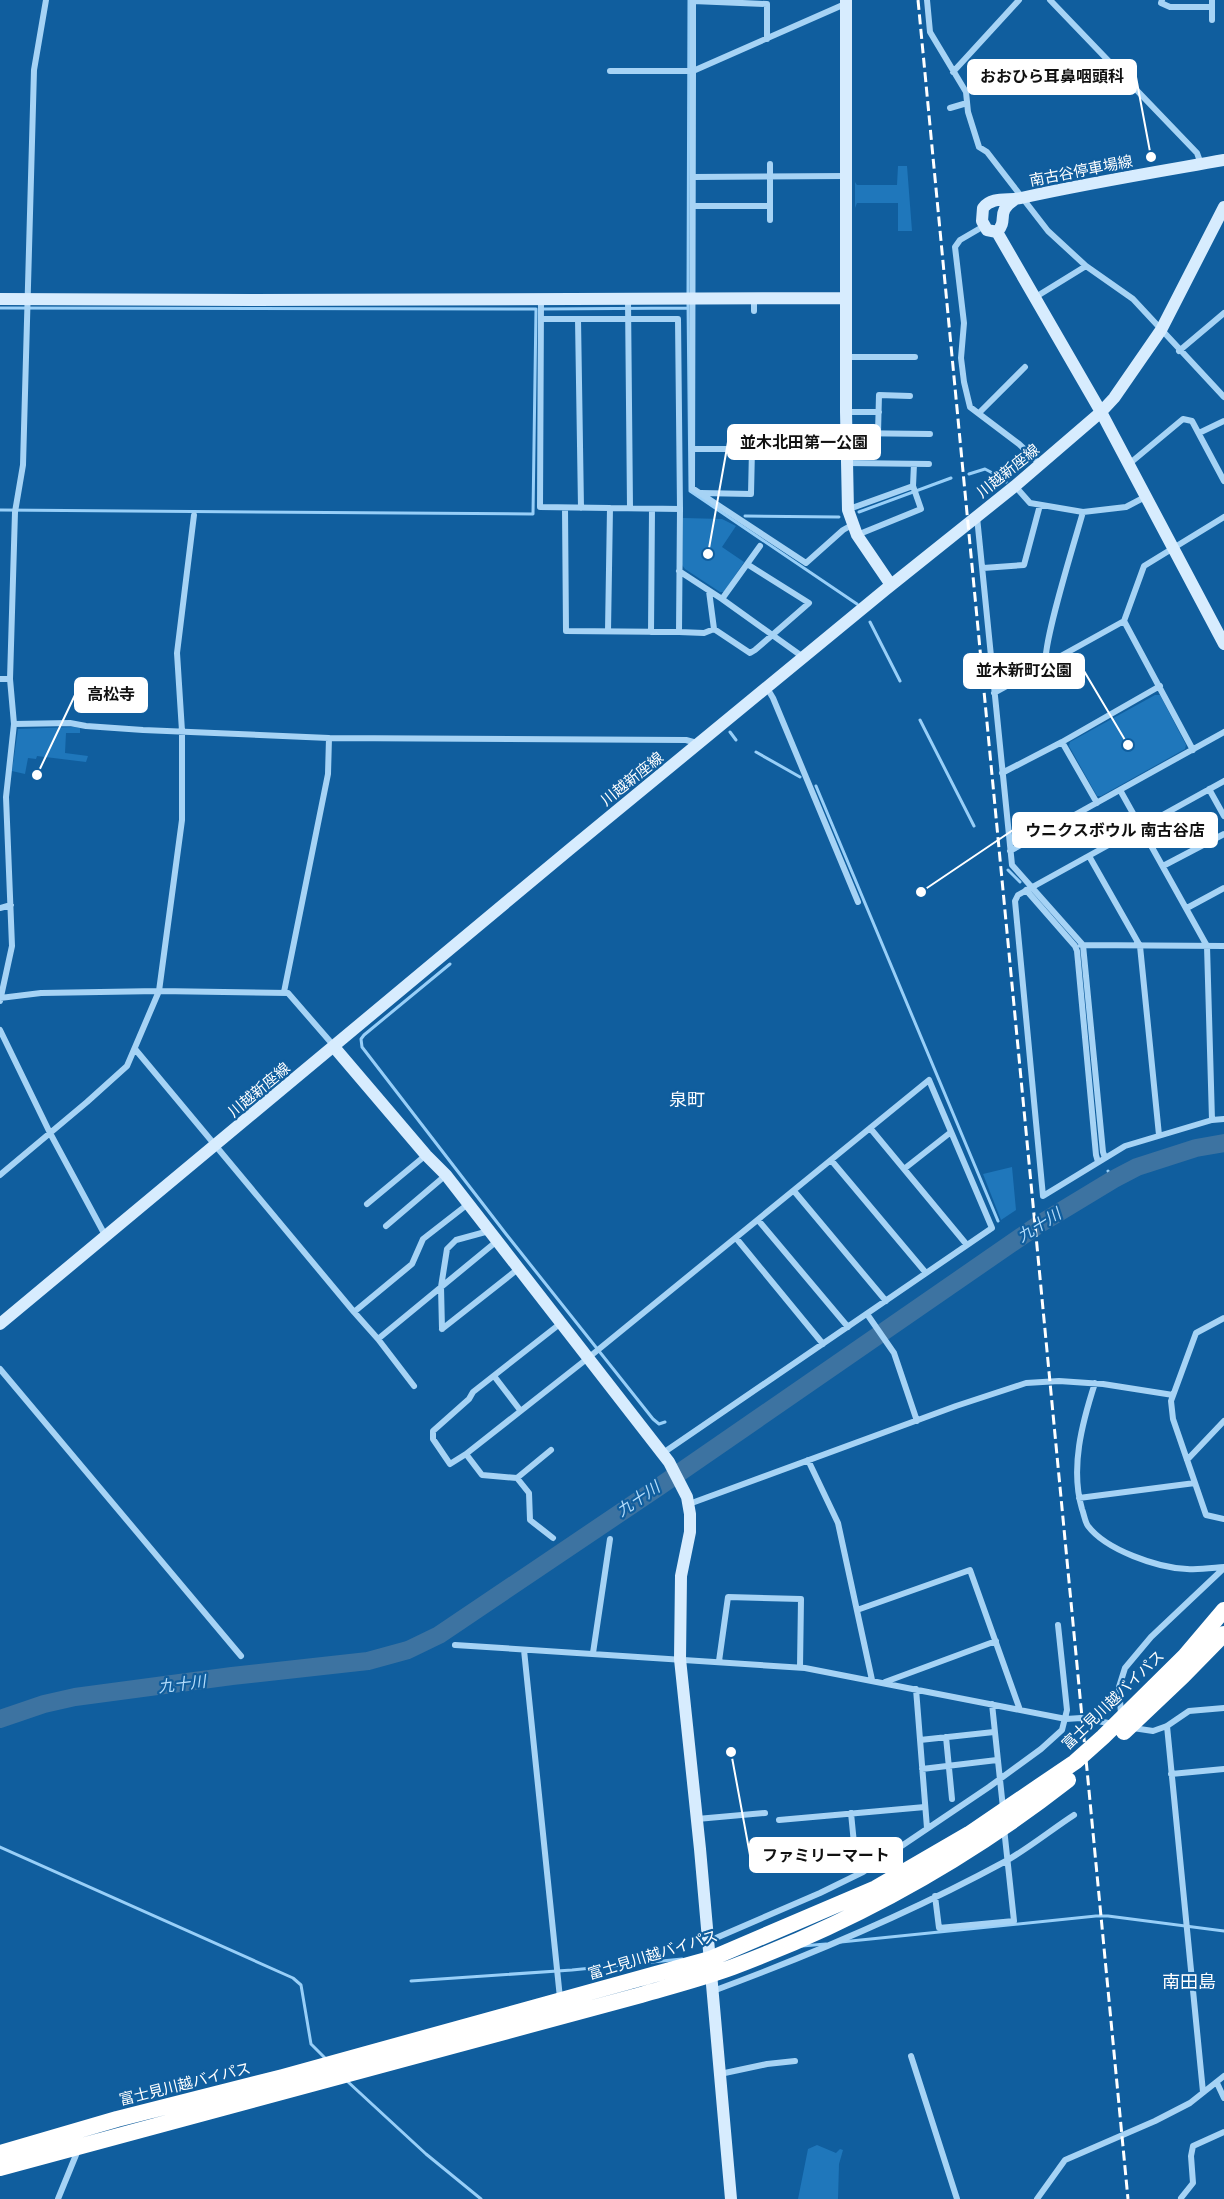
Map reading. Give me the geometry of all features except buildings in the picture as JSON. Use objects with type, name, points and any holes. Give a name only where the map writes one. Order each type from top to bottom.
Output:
[{"type":"highway","name":"富士見川越バイパス","points":[[1147,1702],[1224,1610]]},
{"type":"highway","name":"富士見川越バイパス","points":[[0,2153],[86,2137],[631,1998],[711,1975],[789,1945],[848,1918],[925,1876],[972,1839],[1066,1781],[1147,1702],[1224,1634]]},
{"type":"highway","name":"富士見川越バイパス","points":[[0,2168],[86,2137],[283,2078],[560,2001],[711,1975]]},
{"type":"street","points":[[46,0],[34,70],[23,465],[15,512],[10,678],[14,724],[3,797],[12,946],[0,999],[54,992],[284,992],[292,995],[426,1155],[446,1175],[665,1457],[683,1486],[689,1504],[690,1532],[681,1576],[680,1659],[731,2199]]},
{"type":"street","points":[[927,0],[930,32],[966,92],[979,147],[987,152],[1018,199],[1048,231],[1086,266],[1133,300],[1224,397]]},
{"type":"street","points":[[953,72],[1018,0]]},
{"type":"street","points":[[1050,0],[1197,153],[1201,164]]},
{"type":"street","points":[[1162,0],[1161,3],[1170,7],[1212,4],[1212,20]]},
{"type":"street","points":[[767,39],[766,4],[693,1],[692,488],[806,562],[855,530],[921,509],[913,486],[914,464]]},
{"type":"street","points":[[610,71],[693,71],[849,1],[846,176],[848,510],[855,530],[891,585]]},
{"type":"street","points":[[950,108],[967,103]]},
{"type":"street","name":"南古谷停車場線","points":[[984,205],[1224,160]]},
{"type":"street","points":[[770,164],[770,220]]},
{"type":"street","points":[[693,177],[846,176]]},
{"type":"street","points":[[997,232],[1002,226],[1005,206],[1018,199]]},
{"type":"street","points":[[997,232],[990,231],[984,226],[982,212],[984,205],[994,205],[1003,211]]},
{"type":"street","points":[[693,206],[770,206]]},
{"type":"street","name":"川越新座線","points":[[0,1324],[766,687],[1015,486],[1101,412],[1114,398],[1161,330],[1224,207]]},
{"type":"street","points":[[984,226],[960,240],[956,247],[964,323],[962,358],[964,382],[970,407],[1040,464]]},
{"type":"street","points":[[997,232],[1101,412],[1224,644]]},
{"type":"street","points":[[1034,298],[1086,266]]},
{"type":"street","points":[[0,299],[692,300],[754,305],[846,298]]},
{"type":"street","points":[[541,300],[540,507],[680,509]]},
{"type":"street","points":[[628,300],[630,508]]},
{"type":"street","points":[[1179,351],[1224,314]]},
{"type":"street","points":[[541,319],[678,319],[679,632]]},
{"type":"street","points":[[578,319],[581,508]]},
{"type":"street","points":[[846,357],[915,357]]},
{"type":"street","points":[[979,413],[1025,367]]},
{"type":"street","points":[[878,434],[879,395],[910,396]]},
{"type":"street","points":[[846,412],[879,412]]},
{"type":"street","points":[[1129,464],[1184,419],[1192,422],[1224,481]]},
{"type":"street","points":[[1199,433],[1224,421]]},
{"type":"street","points":[[846,434],[930,434]]},
{"type":"street","points":[[692,449],[752,449],[751,494],[699,493]]},
{"type":"street","points":[[847,463],[929,464]]},
{"type":"street","points":[[848,510],[913,486]]},
{"type":"street","points":[[1015,486],[1030,503],[1083,512],[1126,507],[1146,496]]},
{"type":"street","points":[[983,568],[1024,565],[1040,506]]},
{"type":"street","points":[[565,508],[566,631],[704,633],[714,629]]},
{"type":"street","points":[[608,631],[610,508]]},
{"type":"street","points":[[651,632],[652,509]]},
{"type":"street","points":[[1046,665],[1045,656],[1056,610],[1083,512]]},
{"type":"street","points":[[0,1175],[127,1066],[159,991],[182,820],[182,731],[177,652],[194,515]]},
{"type":"street","points":[[977,516],[1012,865],[1075,946],[1105,1158]]},
{"type":"street","points":[[994,693],[1124,621],[1143,566],[1224,517]]},
{"type":"street","points":[[722,599],[760,546]]},
{"type":"street","points":[[709,591],[714,629],[750,652],[809,603],[747,564]]},
{"type":"street","points":[[679,571],[773,634],[803,657]]},
{"type":"street","points":[[1124,621],[1193,750]]},
{"type":"street","points":[[0,679],[10,678]]},
{"type":"street","points":[[1002,773],[1160,686]]},
{"type":"street","points":[[766,687],[773,698],[858,902]]},
{"type":"street","points":[[14,724],[70,723],[86,726],[329,738],[686,740],[699,744]]},
{"type":"street","points":[[1010,851],[1224,732]]},
{"type":"street","points":[[284,992],[328,774],[329,738]]},
{"type":"street","points":[[1062,742],[1097,803]]},
{"type":"street","points":[[1224,781],[1018,895],[1015,901],[1043,1196],[1125,1146],[1212,1120],[1224,1119]]},
{"type":"street","points":[[1209,789],[1224,816]]},
{"type":"street","points":[[1120,790],[1207,946],[1212,1120]]},
{"type":"street","points":[[1163,866],[1224,834]]},
{"type":"street","points":[[1089,856],[1140,946],[1159,1136]]},
{"type":"street","points":[[1187,908],[1224,888]]},
{"type":"street","points":[[1030,889],[1083,945],[1098,1162]]},
{"type":"street","points":[[0,908],[11,905]]},
{"type":"street","points":[[1075,946],[1224,946]]},
{"type":"street","points":[[0,1030],[50,1133],[106,1237]]},
{"type":"street","points":[[135,1049],[378,1339],[414,1386]]},
{"type":"street","points":[[561,1323],[473,1392],[469,1399],[433,1431],[433,1439],[450,1464],[466,1454],[588,1358],[929,1080],[992,1228],[823,1344],[665,1457]]},
{"type":"street","points":[[870,1128],[967,1245]]},
{"type":"street","points":[[904,1169],[951,1132]]},
{"type":"street","points":[[367,1204],[426,1155]]},
{"type":"street","points":[[831,1160],[926,1273]]},
{"type":"street","points":[[386,1226],[446,1175]]},
{"type":"street","points":[[794,1191],[886,1301]]},
{"type":"street","points":[[354,1312],[412,1264],[423,1239],[468,1204]]},
{"type":"street","points":[[758,1220],[848,1327]]},
{"type":"street","points":[[489,1230],[456,1240],[447,1249],[441,1287],[442,1329],[518,1269]]},
{"type":"street","points":[[736,1238],[823,1344]]},
{"type":"street","points":[[378,1339],[498,1241]]},
{"type":"street","points":[[867,1314],[894,1353],[917,1421]]},
{"type":"street","points":[[1224,1318],[1196,1333],[1171,1401],[1173,1419],[1206,1515],[1224,1519]]},
{"type":"street","points":[[0,1369],[241,1656]]},
{"type":"street","points":[[494,1376],[520,1410]]},
{"type":"street","points":[[689,1504],[1026,1383],[1059,1381],[1095,1383],[1173,1395]]},
{"type":"street","points":[[1095,1383],[1084,1414],[1077,1478],[1079,1498],[1087,1525],[1109,1544],[1151,1562],[1187,1569],[1224,1567]]},
{"type":"street","points":[[1187,1460],[1224,1421]]},
{"type":"street","points":[[466,1454],[482,1475],[517,1478],[551,1450]]},
{"type":"street","points":[[808,1460],[838,1523],[872,1680]]},
{"type":"street","points":[[517,1478],[529,1493],[530,1520],[553,1538]]},
{"type":"street","points":[[1079,1498],[1195,1484]]},
{"type":"street","points":[[593,1653],[610,1539]]},
{"type":"street","points":[[1122,1726],[1119,1687],[1125,1668],[1151,1637],[1224,1567]]},
{"type":"street","points":[[857,1610],[970,1570],[1020,1710]]},
{"type":"street","points":[[719,1661],[728,1597],[801,1599],[800,1667]]},
{"type":"street","points":[[708,1941],[857,1875],[1000,1779],[1048,1743],[1062,1730],[1066,1719],[1059,1624]]},
{"type":"street","points":[[884,1683],[996,1641]]},
{"type":"street","points":[[455,1645],[800,1667],[1066,1719],[1099,1720],[1153,1731],[1167,1726],[1189,1711],[1224,1708]]},
{"type":"street","points":[[524,1650],[560,2001]]},
{"type":"street","points":[[916,1689],[927,1828]]},
{"type":"street","points":[[935,1896],[939,1928],[1014,1921],[992,1704]]},
{"type":"street","points":[[1167,1726],[1203,2092]]},
{"type":"street","points":[[920,1740],[994,1732]]},
{"type":"street","points":[[946,1737],[952,1798]]},
{"type":"street","points":[[922,1769],[997,1760]]},
{"type":"street","points":[[1171,1774],[1224,1769]]},
{"type":"street","points":[[779,1820],[926,1807]]},
{"type":"street","points":[[696,1819],[765,1813]]},
{"type":"street","points":[[851,1813],[857,1875]]},
{"type":"street","points":[[711,1975],[802,1958],[1007,1860],[1074,1815]]},
{"type":"street","points":[[911,2056],[957,2199]]},
{"type":"street","points":[[720,2074],[766,2064],[795,2061]]},
{"type":"street","points":[[1037,2199],[1065,2160],[1155,2121],[1190,2103],[1224,2076]]},
{"type":"street","points":[[1217,2083],[1224,2098]]},
{"type":"street","points":[[1181,2198],[1193,2183],[1191,2156],[1193,2146],[1224,2132]]},
{"type":"street","points":[[58,2199],[86,2137]]},
{"type":"shaded area","points":[[898,166],[907,166],[912,231],[898,231],[898,203],[857,203],[855,208],[855,182],[857,185],[897,185]]},
{"type":"shaded area","points":[[683,518],[722,519],[736,526],[722,547],[744,562],[724,592],[720,592],[682,565]]},
{"type":"shaded area","points":[[1155,695],[1160,695],[1186,745],[1185,749],[1101,796],[1097,796],[1069,746],[1070,742]]},
{"type":"shaded area","points":[[80,728],[80,733],[66,733],[65,753],[88,756],[86,762],[37,756],[36,759],[28,758],[25,774],[12,771],[18,729]]},
{"type":"shaded area","points":[[1012,1167],[1016,1210],[1001,1220],[983,1174]]},
{"type":"shaded area","points":[[817,2145],[836,2153],[840,2149],[843,2150],[839,2164],[838,2199],[798,2199],[808,2149]]},
{"type":"waterway","points":[[688,295],[689,0]]},
{"type":"waterway","points":[[688,302],[690,491],[857,604]]},
{"type":"waterway","points":[[0,308],[536,309]]},
{"type":"waterway","points":[[543,309],[688,308]]},
{"type":"waterway","points":[[0,510],[533,514],[536,309]]},
{"type":"waterway","points":[[969,474],[985,469],[1006,482]]},
{"type":"waterway","points":[[859,512],[951,478]]},
{"type":"waterway","points":[[745,516],[839,517]]},
{"type":"waterway","points":[[870,622],[900,681]]},
{"type":"waterway","points":[[920,720],[974,826]]},
{"type":"waterway","points":[[730,732],[736,740]]},
{"type":"waterway","points":[[756,752],[800,777]]},
{"type":"waterway","points":[[816,786],[998,1221]]},
{"type":"waterway","points":[[1008,870],[1020,882]]},
{"type":"waterway","points":[[450,964],[364,1035],[361,1039],[362,1047],[653,1419],[659,1424],[665,1422]]},
{"type":"waterway","name":"九十川","points":[[0,1719],[44,1704],[75,1697],[368,1661],[408,1650],[439,1635],[660,1486],[1038,1225],[1137,1167],[1196,1148],[1224,1143]]},
{"type":"waterway","points":[[1108,1171],[1112,1179]]},
{"type":"waterway","points":[[0,1847],[293,1978],[301,1985],[311,2044],[326,2059]]},
{"type":"waterway","points":[[841,1942],[1096,1916],[1224,1931]]},
{"type":"waterway","points":[[802,1946],[826,1944]]},
{"type":"waterway","points":[[411,1981],[572,1970],[682,1959]]},
{"type":"waterway","points":[[347,2081],[426,2154],[481,2199]]},
{"type":"railway","points":[[918,0],[1128,2199]]},
{"type":"place","name":"おおひら耳鼻咽頭科","points":[[1151,157]]},
{"type":"place","name":"並木北田第一公園","points":[[708,554]]},
{"type":"place","name":"並木新町公園","points":[[1128,745]]},
{"type":"place","name":"高松寺","points":[[37,775]]},
{"type":"place","name":"ウニクスボウル 南古谷店","points":[[921,892]]},
{"type":"place","name":"ファミリーマート","points":[[731,1752]]},
{"type":"district","name":"泉町","points":[[687,1100]]},
{"type":"district","name":"南田島","points":[[1189,1982]]}]
